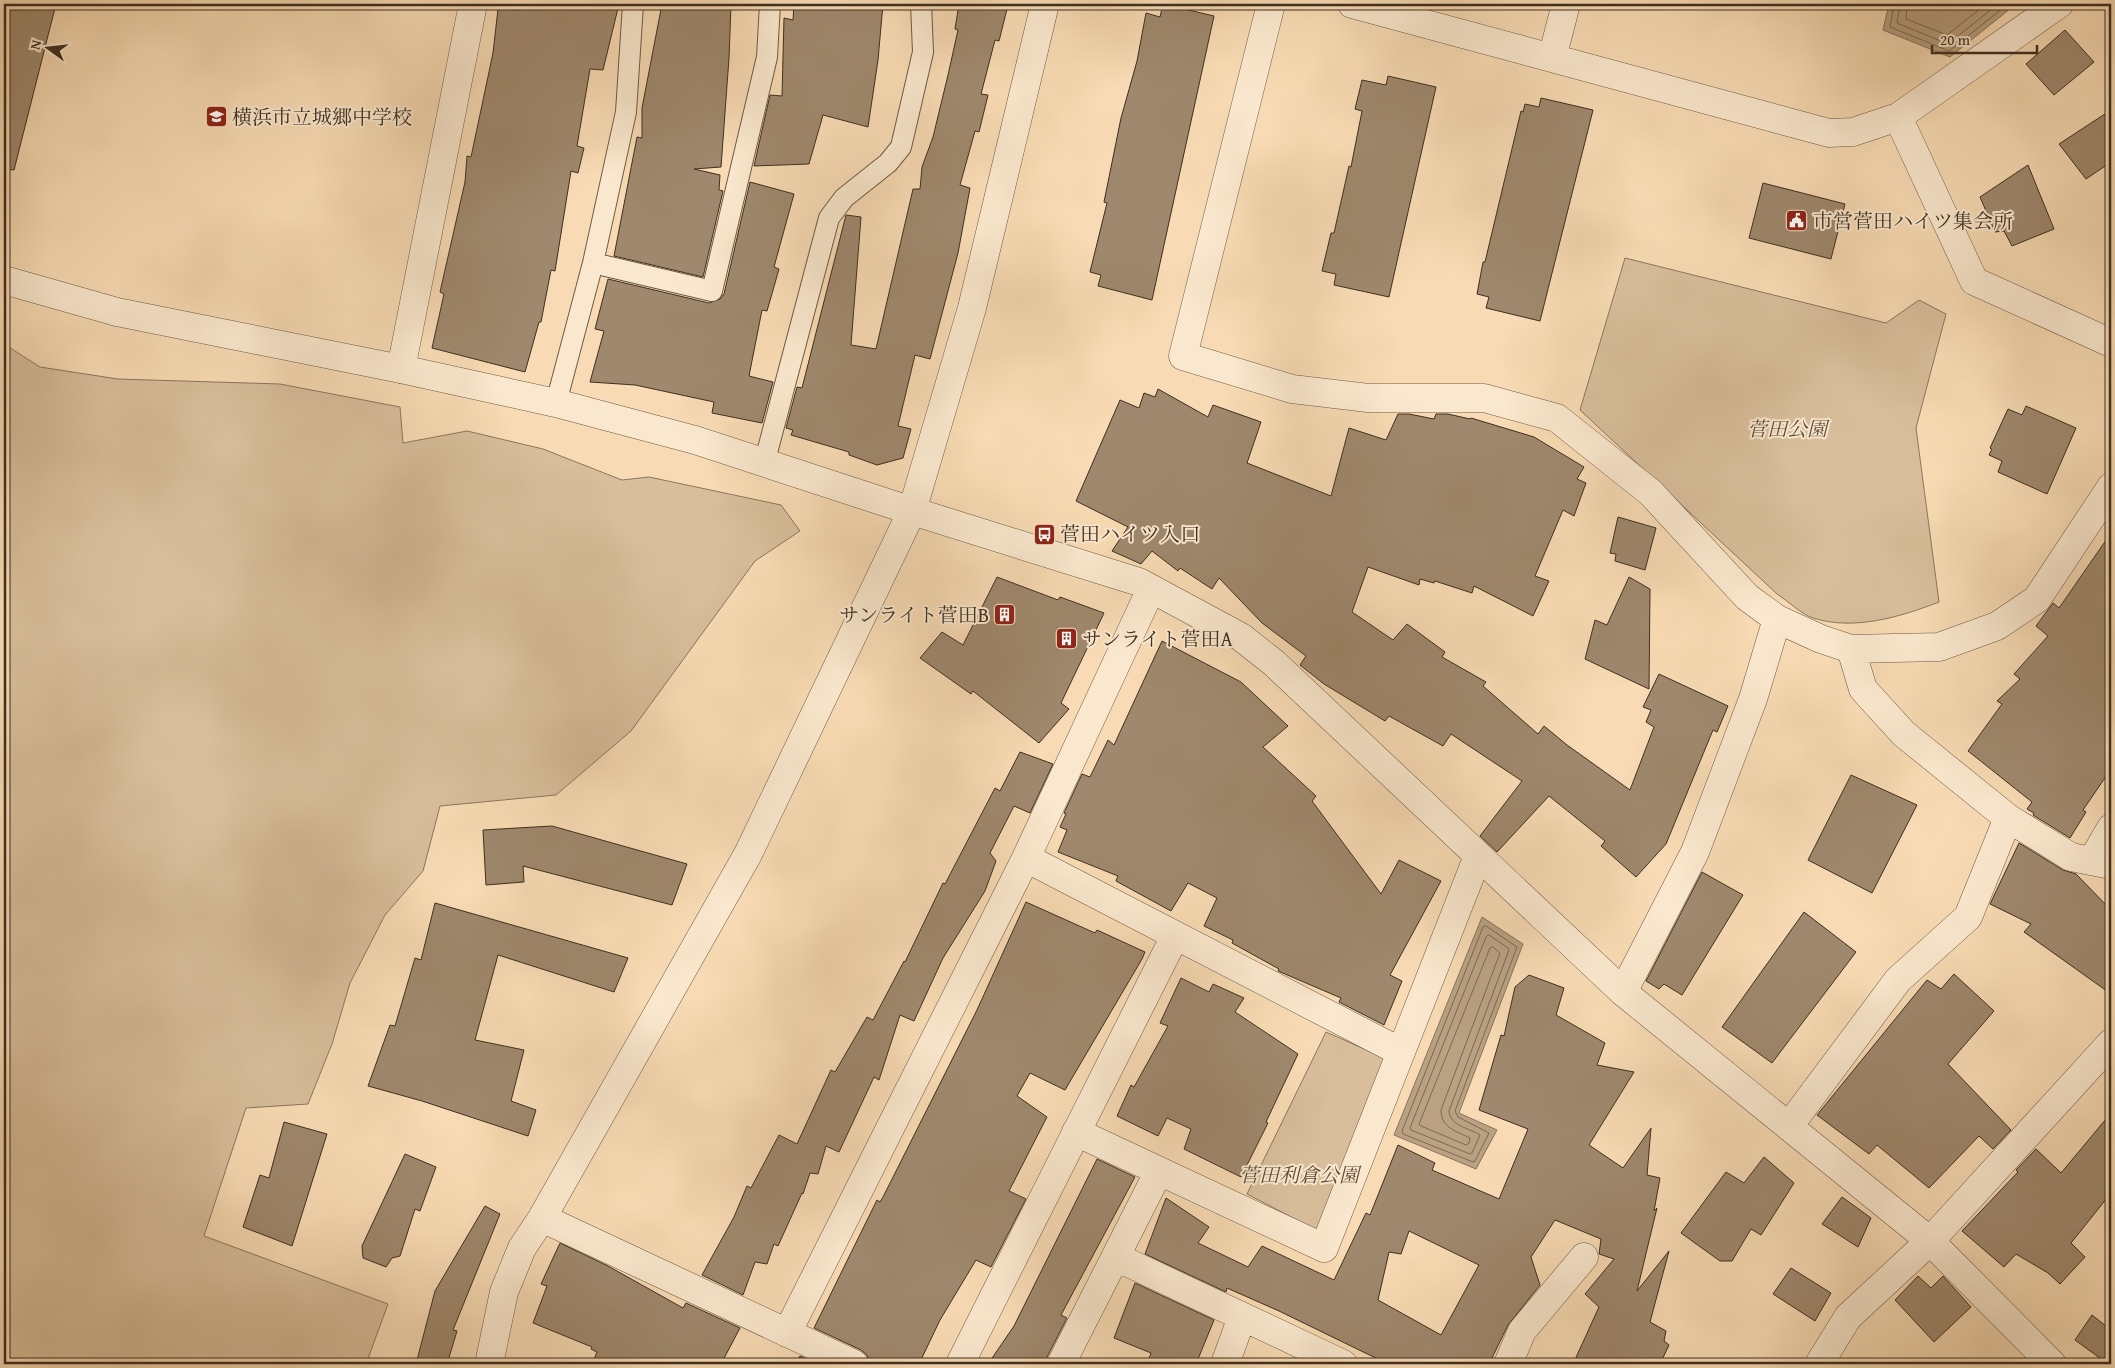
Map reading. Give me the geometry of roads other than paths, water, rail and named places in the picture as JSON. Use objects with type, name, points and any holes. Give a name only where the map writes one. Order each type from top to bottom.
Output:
[{"type":"street","points":[[401,369],[474,4]]},
{"type":"street","points":[[492,1363],[504,1292],[522,1248],[542,1218],[748,854],[912,512],[972,308],[1045,4]]},
{"type":"street","points":[[1271,4],[1183,356],[1292,389],[1368,398],[1484,398],[1556,418],[1651,493],[1747,596],[1777,619],[1821,640],[1851,649],[1939,647],[1997,626],[2037,598],[2111,487]]},
{"type":"street","points":[[1352,4],[1829,133],[1853,132],[1898,117],[2059,4]]},
{"type":"street","points":[[1552,58],[1566,4]]},
{"type":"street","points":[[1898,117],[1974,281],[2111,344]]},
{"type":"street","points":[[4,280],[117,312],[401,369],[556,403],[695,440],[912,512],[1139,582],[1241,637],[1267,658],[1623,992],[1930,1241],[2052,1364]]},
{"type":"street","points":[[787,1333],[1026,858],[1152,589]]},
{"type":"street","points":[[1623,992],[1695,852],[1753,699],[1777,619]]},
{"type":"street","points":[[1851,649],[1863,689],[1904,734],[2008,818],[2071,856],[2102,863],[2111,828]]},
{"type":"street","points":[[1789,1126],[1898,980],[1968,917],[2008,818]]},
{"type":"street","points":[[1076,1132],[1324,1248],[1478,856]]},
{"type":"street","points":[[1026,858],[1401,1052]]},
{"type":"street","points":[[960,1364],[1175,936]]},
{"type":"street","points":[[1820,1364],[1848,1317],[1930,1241],[2111,1043]]},
{"type":"street","points":[[1061,1364],[1159,1171]]},
{"type":"street","points":[[542,1218],[854,1364]]},
{"type":"street","points":[[1508,1364],[1522,1331],[1584,1256]]},
{"type":"street","points":[[1116,1258],[1343,1364]]},
{"type":"street","points":[[1225,1364],[1242,1316]]},
{"type":"lane","points":[[556,403],[593,263],[626,112],[634,4]]},
{"type":"lane","points":[[593,263],[712,291],[767,57],[770,4]]},
{"type":"lane","points":[[764,464],[829,218],[844,198],[888,163],[901,148],[923,52],[921,4]]},
{"type":"water","points":[[1889,4],[2016,4],[1950,57],[1883,30]]},
{"type":"water","points":[[1482,917],[1523,944],[1459,1113],[1497,1130],[1476,1169],[1394,1135]]},
{"type":"place","name":"横浜市立城郷中学校","points":[[216,117]]},
{"type":"place","name":"市営菅田ハイツ集会所","points":[[1797,221]]},
{"type":"place","name":"菅田ハイツ入口","points":[[1044,534]]},
{"type":"place","name":"サンライト菅田B","points":[[1005,615]]},
{"type":"place","name":"サンライト菅田A","points":[[1066,639]]},
{"type":"park label","name":"菅田公園","points":[[1787,429]]},
{"type":"park label","name":"菅田利倉公園","points":[[1299,1175]]}]
